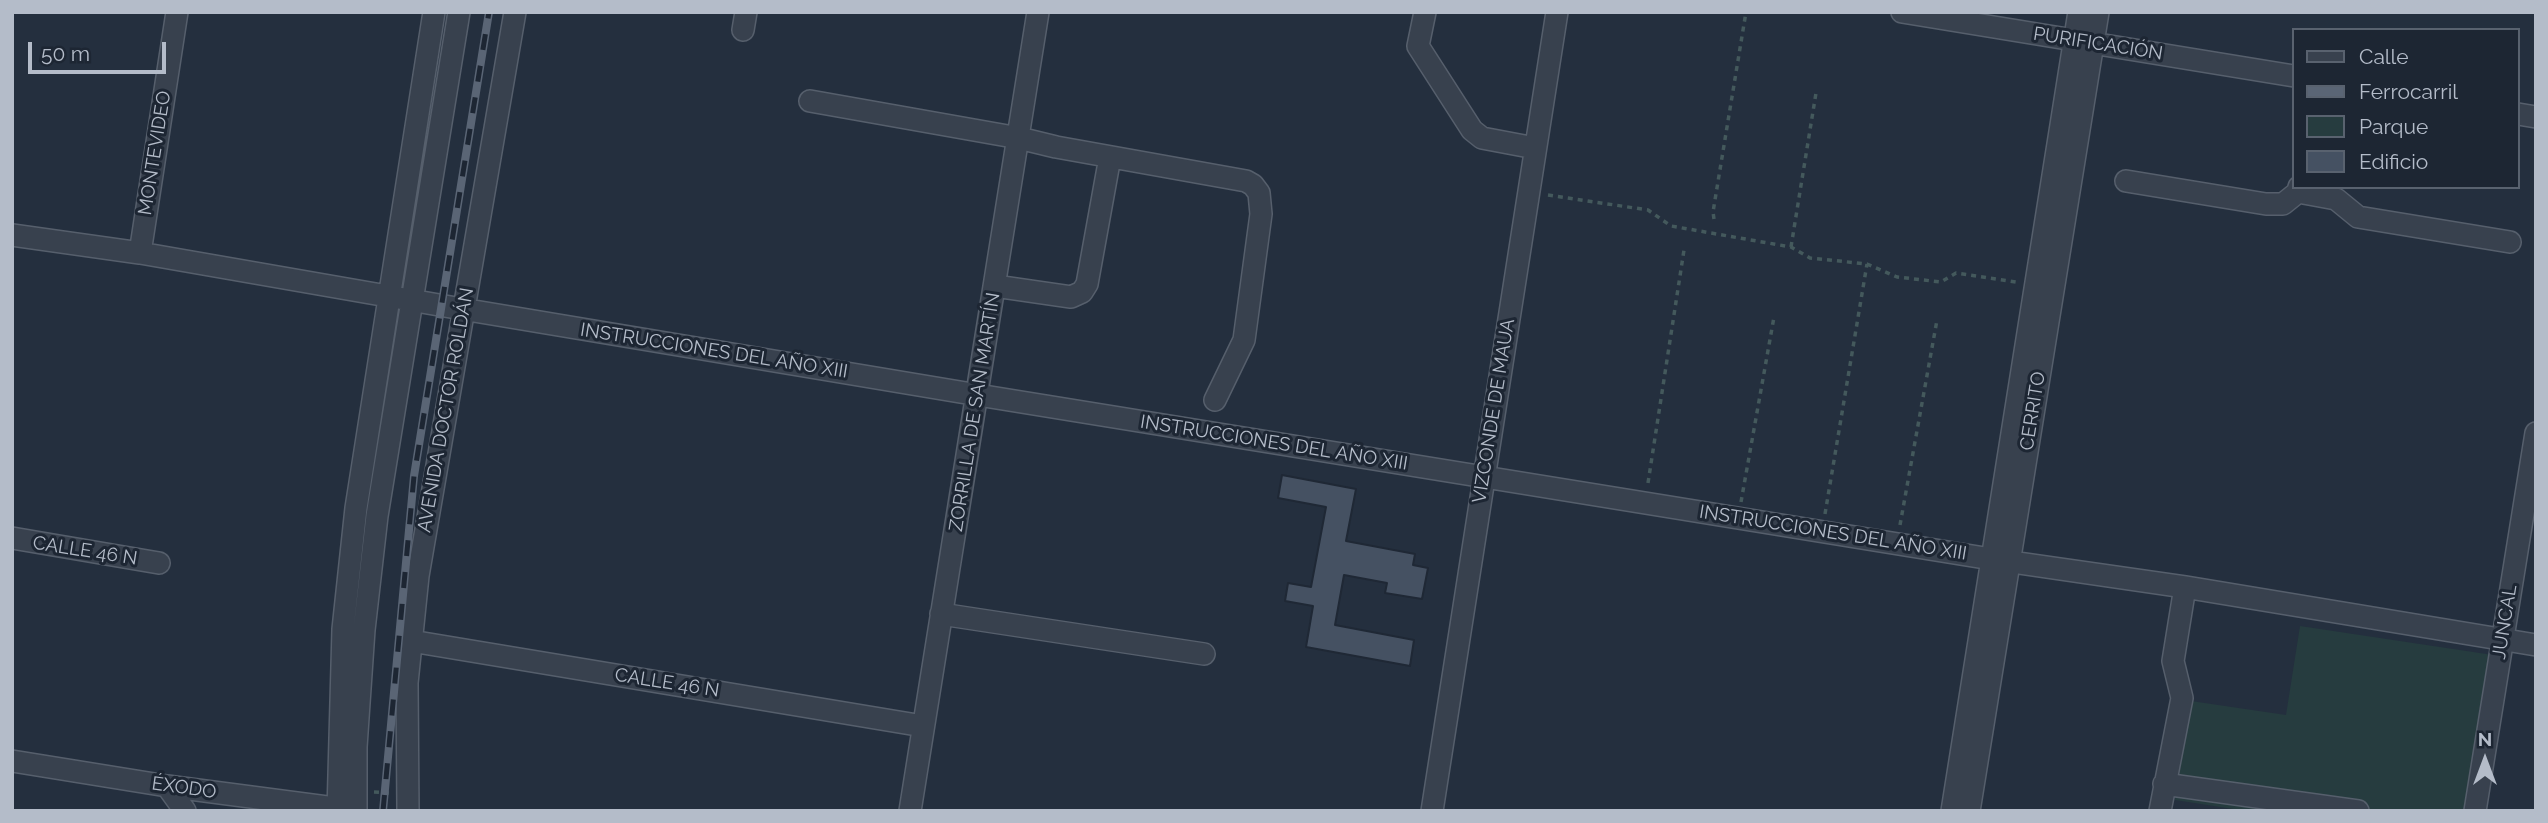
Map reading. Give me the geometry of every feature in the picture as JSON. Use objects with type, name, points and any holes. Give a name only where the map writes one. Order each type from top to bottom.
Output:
[{"type":"street","name":"MONTEVIDEO","points":[[140,253],[177,12]]},
{"type":"street","points":[[349,807],[343,629],[356,508],[435,12]]},
{"type":"street","points":[[349,807],[377,516],[459,12]]},
{"type":"street","name":"AVENIDA DOCTOR ROLDÁN","points":[[408,803],[407,683],[418,576],[515,12]]},
{"type":"street","name":"ZORRILLA DE SAN MARTÍN","points":[[910,811],[1038,12]]},
{"type":"street","points":[[1424,12],[1418,46],[1468,125],[1482,138],[1535,148]]},
{"type":"street","name":"VIZCONDE DE MAUA","points":[[1432,811],[1557,12]]},
{"type":"street","name":"PURIFICACIÓN","points":[[1902,12],[2292,76]]},
{"type":"street","name":"CERRITO","points":[[1952,811],[1999,560],[2084,41],[2079,12]]},
{"type":"street","name":"CERRITO","points":[[1969,811],[2036,285],[2084,41],[2098,12]]},
{"type":"street","points":[[810,101],[1246,181],[1253,186],[1259,193],[1262,214],[1244,340],[1215,400]]},
{"type":"street","points":[[995,286],[1071,297],[1082,292],[1087,284],[1110,157]]},
{"type":"street","points":[[2126,181],[2266,204],[2283,204],[2299,190],[2336,199],[2358,217],[2510,242]]},
{"type":"street","name":"INSTRUCCIONES DEL AÑO XIII","points":[[12,235],[140,253],[978,395],[2536,645]]},
{"type":"street","name":"JUNCAL","points":[[2475,811],[2536,433]]},
{"type":"street","name":"CALLE 46 N","points":[[12,538],[159,563]]},
{"type":"street","points":[[2160,811],[2182,698],[2173,661],[2185,587]]},
{"type":"street","points":[[942,614],[1203,654]]},
{"type":"street","name":"CALLE 46 N","points":[[411,641],[923,726]]},
{"type":"street","name":"ÉXODO","points":[[12,761],[167,786],[349,807]]},
{"type":"street","points":[[2164,785],[2358,811]]},
{"type":"street","points":[[167,786],[185,811]]},
{"type":"path","points":[[1714,219],[1746,12]]},
{"type":"path","points":[[1791,247],[1816,93]]},
{"type":"path","points":[[1528,192],[1647,210],[1671,226],[1791,247],[1810,258],[1867,264],[1897,277],[1941,282],[1956,273],[2036,285]]},
{"type":"path","points":[[1645,502],[1684,250]]},
{"type":"path","points":[[1822,531],[1867,264]]},
{"type":"path","points":[[1739,517],[1774,317]]},
{"type":"path","points":[[1896,543],[1937,320]]},
{"type":"path","points":[[349,807],[408,803]]},
{"type":"green space","points":[[2300,626],[2493,655],[2468,811],[2246,811],[2175,800],[2191,701],[2286,715]]},
{"type":"building","points":[[1282,475],[1356,489],[1346,541],[1415,554],[1413,565],[1428,568],[1422,599],[1385,593],[1387,583],[1344,575],[1335,625],[1414,640],[1410,666],[1306,647],[1313,606],[1285,601],[1288,583],[1311,587],[1326,507],[1278,498]]},
{"type":"railway","points":[[383,811],[414,476],[489,12]]}]
